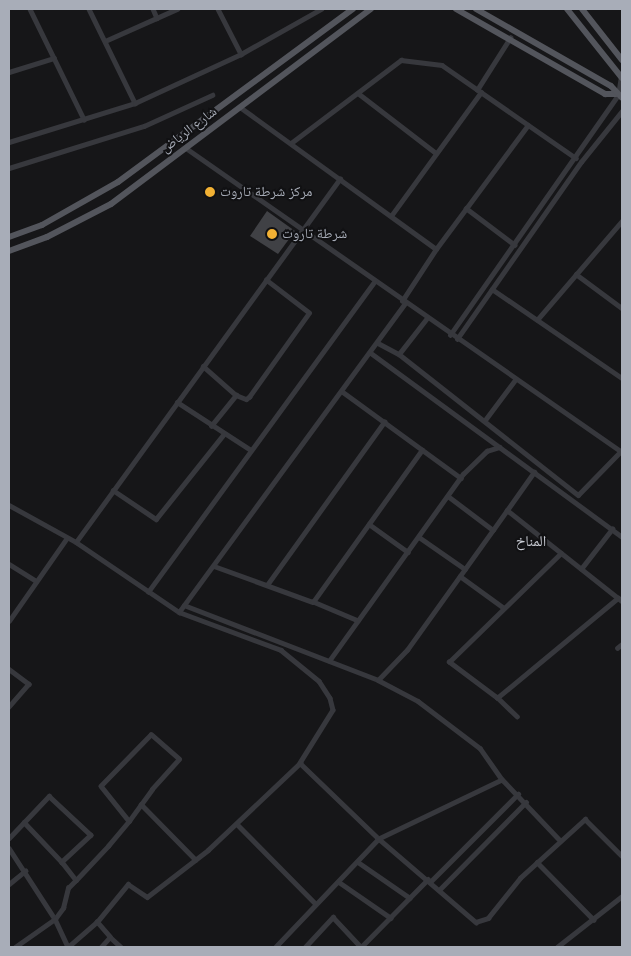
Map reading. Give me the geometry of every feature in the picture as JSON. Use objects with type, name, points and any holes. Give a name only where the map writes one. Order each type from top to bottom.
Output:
[{"type":"main road","name":"شارع الرياض","points":[[9,237],[42,225],[118,182],[353,9]]},
{"type":"main road","name":"شارع الرياض","points":[[9,251],[47,237],[110,204],[371,9]]},
{"type":"main road","points":[[456,9],[510,38],[605,94],[619,96]]},
{"type":"main road","points":[[476,9],[611,86],[619,96]]},
{"type":"main road","points":[[566,9],[622,78]]},
{"type":"main road","points":[[582,9],[622,60]]},
{"type":"street","points":[[30,9],[84,119]]},
{"type":"street","points":[[89,9],[135,103]]},
{"type":"street","points":[[153,9],[157,18]]},
{"type":"street","points":[[105,41],[177,9]]},
{"type":"street","points":[[218,9],[241,54]]},
{"type":"street","points":[[9,142],[135,103],[241,54],[321,9]]},
{"type":"street","points":[[390,216],[436,154],[479,91],[510,38]]},
{"type":"street","points":[[9,72],[54,58]]},
{"type":"street","points":[[291,143],[401,60],[442,65],[576,158]]},
{"type":"street","points":[[450,335],[619,96],[622,78]]},
{"type":"street","points":[[358,93],[436,154]]},
{"type":"street","points":[[9,168],[144,126],[212,95]]},
{"type":"street","points":[[240,107],[436,249]]},
{"type":"street","points":[[457,339],[520,249],[622,111]]},
{"type":"street","points":[[179,612],[371,353],[436,249],[528,125]]},
{"type":"street","points":[[186,148],[450,335],[622,451],[578,495],[399,354],[378,343]]},
{"type":"street","points":[[76,542],[340,179]]},
{"type":"street","points":[[466,208],[520,249]]},
{"type":"street","points":[[537,320],[622,221]]},
{"type":"street","points":[[576,274],[622,308]]},
{"type":"street","points":[[203,366],[236,395],[246,399],[250,396],[309,313],[266,280]]},
{"type":"street","points":[[148,592],[374,282]]},
{"type":"street","points":[[492,289],[622,378]]},
{"type":"street","points":[[399,354],[426,318]]},
{"type":"street","points":[[371,353],[622,537]]},
{"type":"street","points":[[485,420],[515,380]]},
{"type":"street","points":[[343,392],[461,478]]},
{"type":"street","points":[[211,426],[236,395]]},
{"type":"street","points":[[177,402],[223,435],[251,450]]},
{"type":"street","points":[[267,585],[384,422]]},
{"type":"street","points":[[113,490],[156,519],[223,435]]},
{"type":"street","points":[[329,661],[461,478],[487,450],[499,447]]},
{"type":"street","points":[[313,602],[422,450]]},
{"type":"street","points":[[378,680],[407,650],[534,472]]},
{"type":"street","points":[[448,496],[493,530]]},
{"type":"street","points":[[9,506],[76,542],[179,612],[281,650],[319,681],[333,710],[300,763],[237,824],[196,860],[147,897],[128,884],[97,922],[68,947],[54,919],[9,848]]},
{"type":"street","points":[[497,698],[620,600],[507,510]]},
{"type":"street","points":[[368,524],[408,552]]},
{"type":"street","points":[[581,569],[612,529]]},
{"type":"street","points":[[419,537],[465,570]]},
{"type":"street","points":[[10,618],[67,538]]},
{"type":"street","points":[[517,717],[497,698],[448,662],[561,553]]},
{"type":"street","points":[[9,564],[36,581]]},
{"type":"street","points":[[214,566],[313,602],[358,621]]},
{"type":"street","points":[[460,576],[504,608]]},
{"type":"street","points":[[184,605],[378,680],[418,701],[480,748],[502,780],[526,802],[560,840]]},
{"type":"street","points":[[617,648],[622,644]]},
{"type":"street","points":[[9,669],[29,684],[9,706]]},
{"type":"street","points":[[15,947],[54,919],[63,908],[68,888],[128,821],[178,759],[151,735],[101,786],[128,821]]},
{"type":"street","points":[[300,763],[379,839],[430,880],[476,922],[482,922],[537,862],[585,819],[622,856]]},
{"type":"street","points":[[276,947],[379,839],[502,780]]},
{"type":"street","points":[[305,947],[333,917],[361,947],[518,794]]},
{"type":"street","points":[[9,838],[49,796],[91,835],[62,862]]},
{"type":"street","points":[[440,889],[526,802]]},
{"type":"street","points":[[141,804],[196,860]]},
{"type":"street","points":[[24,822],[62,862],[76,880]]},
{"type":"street","points":[[237,824],[316,904]]},
{"type":"street","points":[[358,862],[410,898]]},
{"type":"street","points":[[537,862],[594,920]]},
{"type":"street","points":[[9,884],[25,871]]},
{"type":"street","points":[[339,882],[391,918]]},
{"type":"street","points":[[557,947],[594,920],[622,896]]},
{"type":"street","points":[[97,922],[121,947]]},
{"type":"street","points":[[100,947],[110,937]]},
{"type":"building","name":"شرطة تاروت","points":[[267,211],[295,231],[278,254],[250,236]]},
{"type":"place","name":"مركز شرطة تاروت","points":[[210,192]]},
{"type":"place","name":"شرطة تاروت","points":[[272,234]]},
{"type":"district","name":"المناخ","points":[[531,542]]}]
